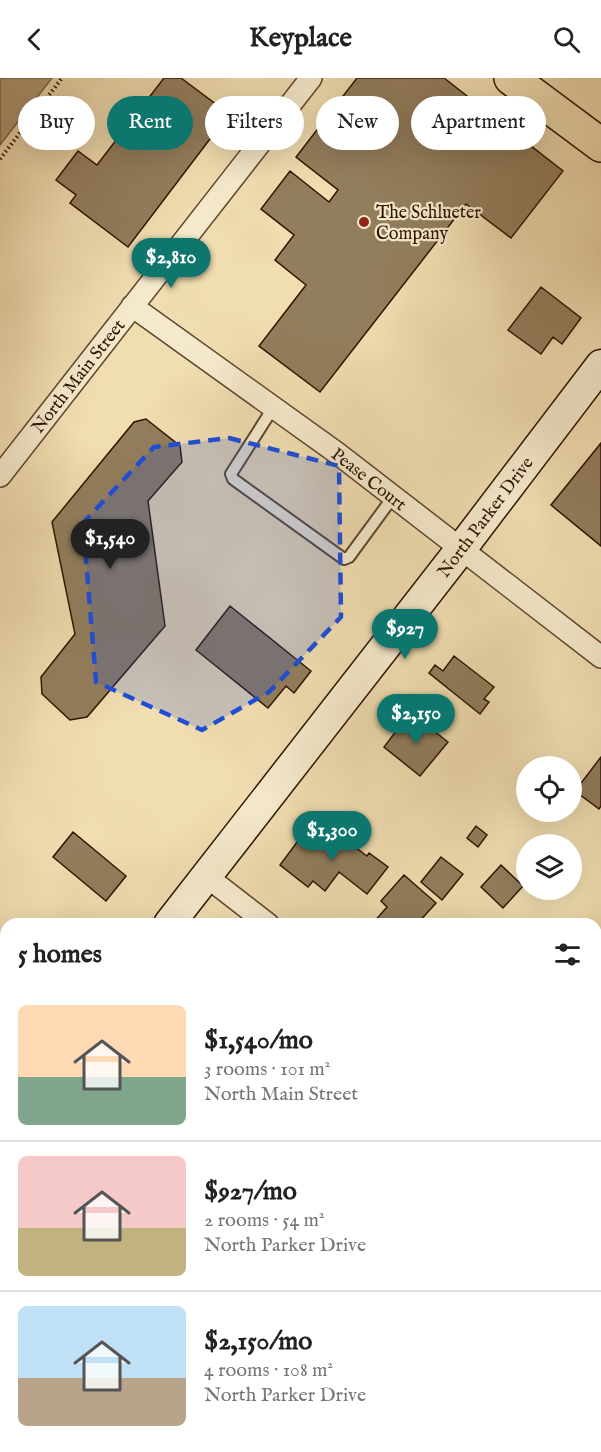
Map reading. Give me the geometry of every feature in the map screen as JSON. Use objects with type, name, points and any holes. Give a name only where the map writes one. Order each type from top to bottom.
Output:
[{"type":"main road","points":[[511,78],[601,145]]},
{"type":"main road","name":"North Parker Drive","points":[[174,918],[601,365]]},
{"type":"street","name":"North Main Street","points":[[0,476],[311,78]]},
{"type":"street","name":"Pease Court","points":[[132,306],[393,497],[601,657]]},
{"type":"street","points":[[206,876],[260,918]]},
{"type":"lane","points":[[273,408],[231,474],[232,479],[344,559],[349,557],[393,497]]},
{"type":"path","points":[[0,159],[62,78]]},
{"type":"highlighted area","points":[[229,438],[339,466],[341,617],[269,692],[202,730],[96,682],[83,523],[154,447]]},
{"type":"shaded area","points":[[0,78],[52,78],[38,96],[18,96],[18,122],[0,145]]},
{"type":"building","points":[[164,78],[181,78],[205,96],[205,146],[128,247],[70,203],[76,195],[56,180],[78,151],[97,165],[109,150],[193,150],[193,96],[150,96]]},
{"type":"building","name":"The Schlueter Company","points":[[357,78],[444,78],[467,96],[411,96],[411,150],[536,150],[563,171],[511,238],[466,204],[320,392],[259,346],[306,285],[275,260],[294,235],[261,209],[290,171],[329,202],[338,190],[296,157],[304,150],[304,147],[316,131],[316,150],[399,150],[399,96],[343,96]]},
{"type":"building","points":[[541,287],[581,318],[562,344],[553,337],[541,354],[508,330]]},
{"type":"building","points":[[146,419],[180,446],[182,462],[148,501],[165,626],[87,717],[70,720],[42,694],[41,677],[75,634],[52,522],[134,422]]},
{"type":"building","points":[[601,443],[601,546],[551,505]]},
{"type":"building","points":[[230,606],[311,671],[294,693],[286,686],[268,708],[196,650]]},
{"type":"building","points":[[454,656],[494,687],[484,699],[489,702],[480,714],[429,673],[435,665],[443,671]]},
{"type":"building","points":[[414,715],[448,742],[420,776],[384,747],[400,726],[403,729]]},
{"type":"building","points":[[601,757],[601,806],[599,809],[582,796],[582,782]]},
{"type":"building","points":[[476,826],[487,835],[478,847],[467,838]]},
{"type":"building","points":[[323,828],[341,841],[343,838],[367,856],[369,853],[388,867],[367,894],[339,872],[325,891],[313,881],[308,887],[280,865],[303,834],[313,841]]},
{"type":"building","points":[[73,832],[126,876],[106,901],[53,857]]},
{"type":"building","points":[[441,857],[463,874],[442,900],[421,882]]},
{"type":"building","points":[[501,865],[516,879],[516,894],[503,908],[481,887]]},
{"type":"building","points":[[404,875],[436,903],[422,918],[377,918],[387,907],[381,901]]},
{"type":"place","name":"The Schlueter Company","points":[[364,222]]}]
